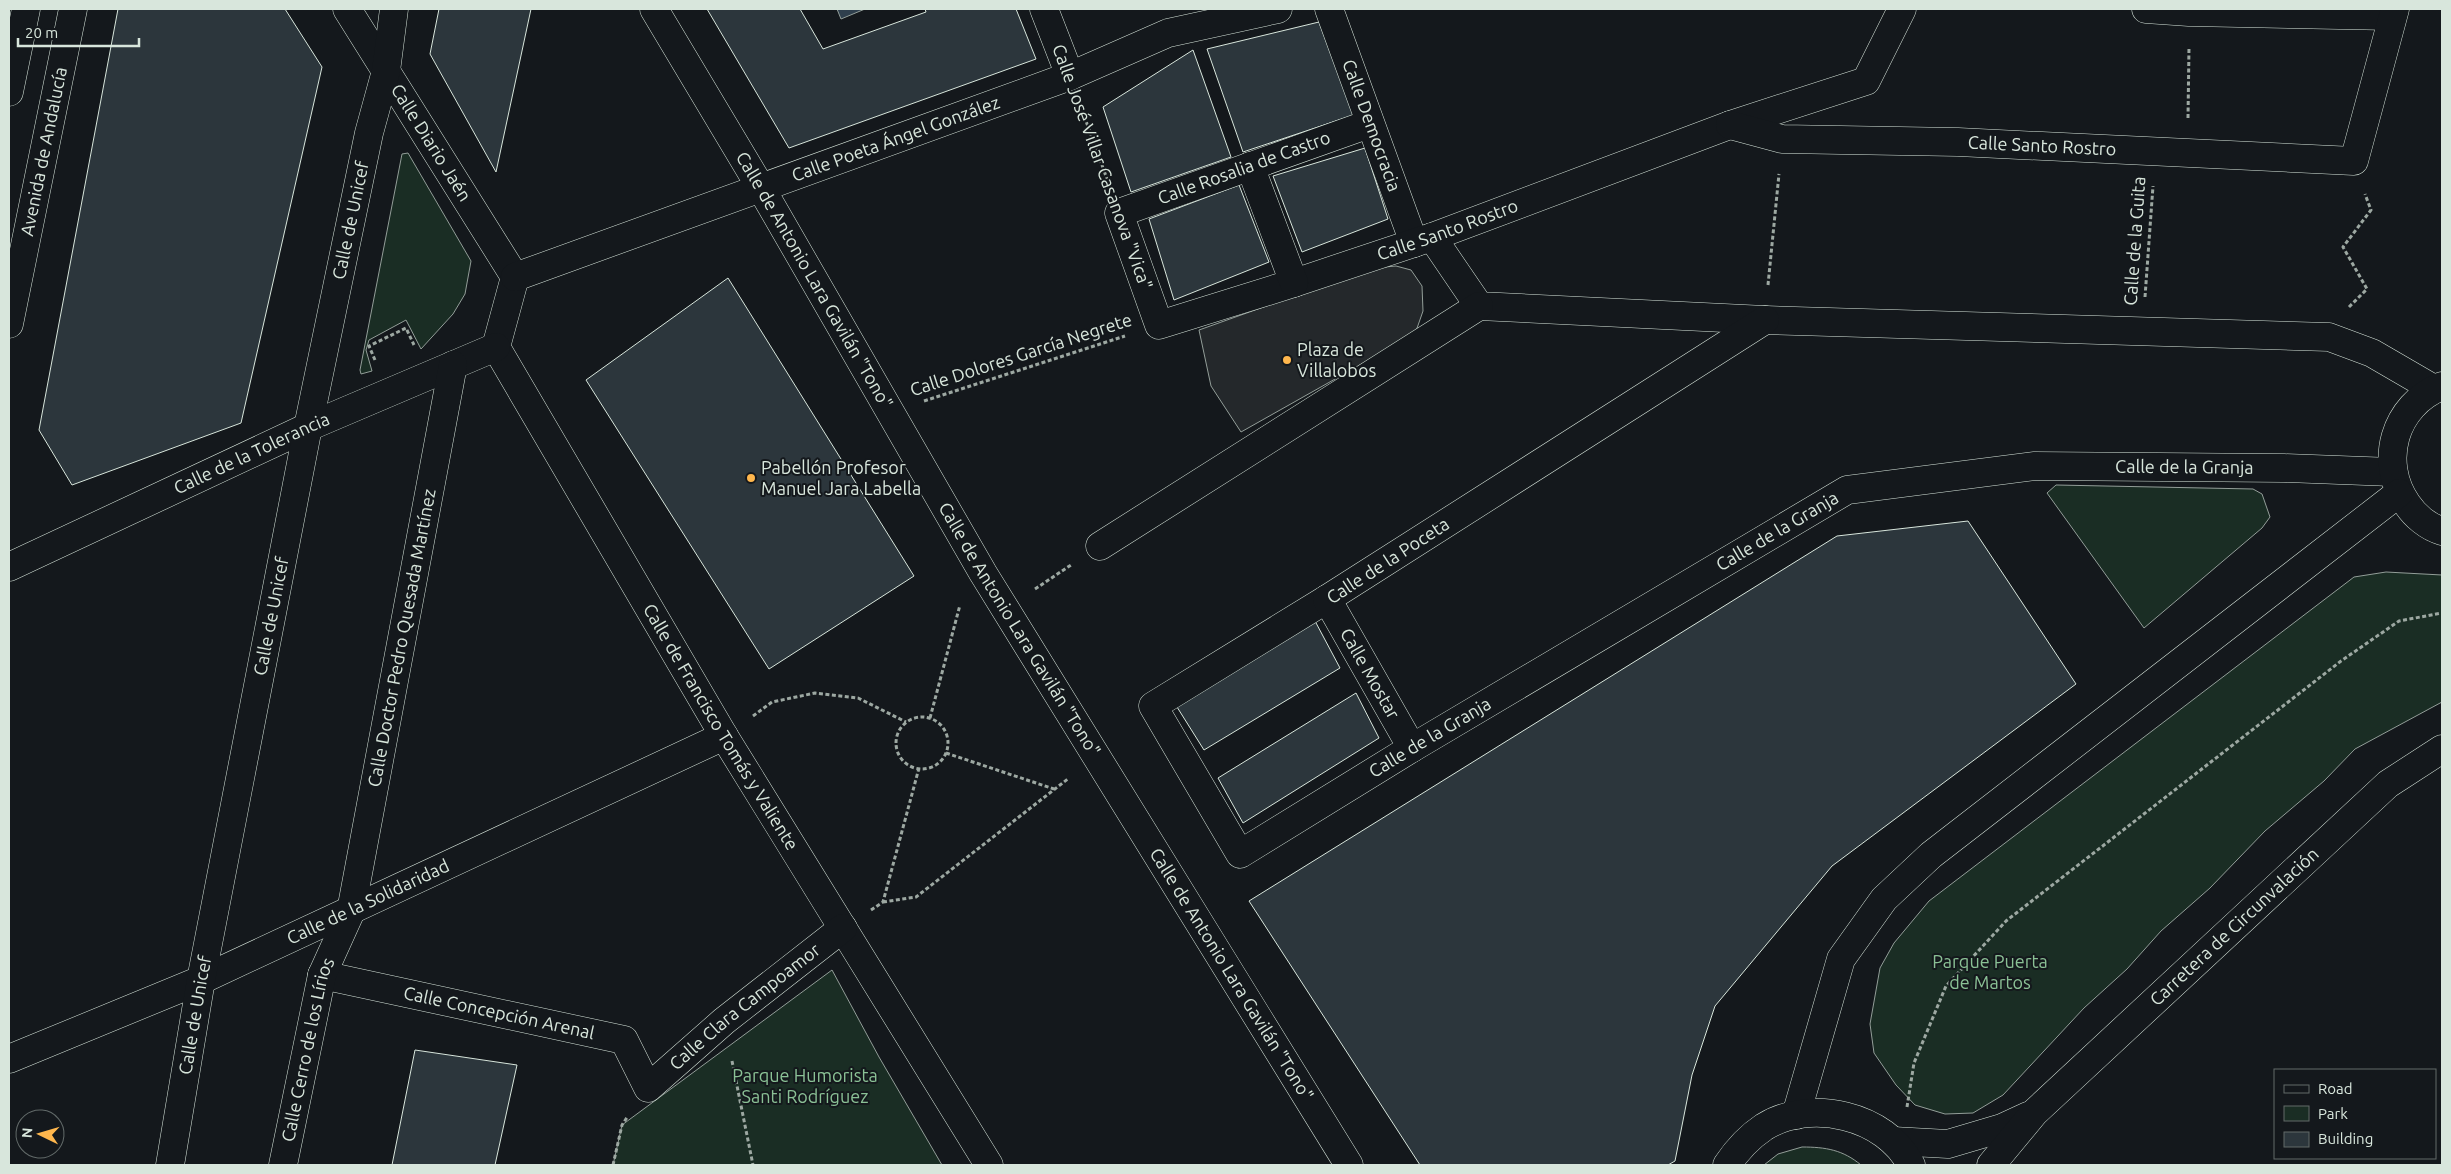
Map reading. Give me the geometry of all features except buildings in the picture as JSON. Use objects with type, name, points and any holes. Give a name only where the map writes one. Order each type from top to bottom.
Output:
[{"type":"street","points":[[9,92],[26,9]]},
{"type":"street","name":"Avenida de Andalucía","points":[[9,324],[73,9]]},
{"type":"street","name":"Calle Diario Jaén","points":[[347,9],[515,277]]},
{"type":"street","name":"Calle de Unicef","points":[[170,1165],[200,980],[308,427],[369,134],[386,71],[394,9]]},
{"type":"street","name":"Calle de Antonio Lara Gavilán \"Tono\"","points":[[654,9],[761,188],[983,572],[1349,1165]]},
{"type":"street","name":"Calle José Villar Casanova \"Vica\"","points":[[1044,9],[1070,76]]},
{"type":"street","name":"Calle Poeta Ángel González","points":[[515,277],[1070,76],[1168,33],[1278,9]]},
{"type":"street","name":"Calle Democracia","points":[[1329,9],[1369,124],[1400,203],[1423,240],[1479,306]]},
{"type":"street","name":"Calle Santo Rostro","points":[[1159,325],[1423,240],[1730,125],[1866,81],[1902,9]]},
{"type":"street","points":[[2146,9],[2190,12],[2393,12],[2354,161]]},
{"type":"street","name":"Calle Rosalia de Castro","points":[[1119,213],[1369,124]]},
{"type":"street","name":"Calle Santo Rostro","points":[[1730,125],[1782,139],[1958,142],[2354,161]]},
{"type":"street","points":[[1250,166],[1294,283]]},
{"type":"street","name":"Calle José Villar Casanova \"Vica\"","points":[[1119,213],[1159,325]]},
{"type":"street","points":[[496,347],[515,277]]},
{"type":"street","points":[[1100,546],[1479,306],[1765,320],[2329,336],[2372,352],[2438,388],[2409,410],[2398,428],[2392,450],[2396,483],[2414,514],[2442,531]]},
{"type":"street","name":"Calle de la Poceta","points":[[1240,854],[1153,706],[1327,600],[1765,320]]},
{"type":"street","name":"Calle de la Tolerancia","points":[[9,567],[308,427],[496,347]]},
{"type":"street","name":"Calle de Francisco Tomás y Valiente","points":[[496,347],[724,736],[989,1165]]},
{"type":"street","name":"Calle Doctor Pedro Quesada Martínez","points":[[351,911],[453,365]]},
{"type":"street","name":"Calle de la Granja","points":[[1240,854],[1412,748],[1847,490],[2035,466],[2284,468],[2396,483]]},
{"type":"street","points":[[1796,1114],[1841,959],[1884,899],[1931,855],[2396,483]]},
{"type":"street","name":"Calle Mostar","points":[[1327,600],[1412,748]]},
{"type":"street","name":"Calle de la Solidaridad","points":[[9,1059],[200,980],[724,736]]},
{"type":"street","name":"Carretera de Circunvalación","points":[[2034,1113],[2388,784],[2442,749]]},
{"type":"street","name":"Calle Cerro de los Lírios","points":[[282,1165],[322,975],[351,911]]},
{"type":"street","name":"Calle Clara Campoamor","points":[[648,1088],[724,1021],[844,928]]},
{"type":"street","name":"Calle Concepción Arenal","points":[[322,975],[624,1040],[648,1088]]},
{"type":"street","points":[[1893,1141],[1948,1144],[2002,1128],[2034,1113]]},
{"type":"street","points":[[1991,1165],[2034,1113]]},
{"type":"street","points":[[1727,1165],[1739,1148],[1765,1127],[1796,1114],[1836,1114],[1875,1128],[1893,1141],[1906,1155],[1911,1165]]},
{"type":"path","points":[[2188,152],[2190,12]]},
{"type":"path","name":"Calle José Villar Casanova \"Vica\"","points":[[1070,76],[1119,213]]},
{"type":"path","points":[[1765,320],[1782,139]]},
{"type":"path","name":"Calle de la Guita","points":[[2142,332],[2155,152]]},
{"type":"path","points":[[2329,336],[2340,316],[2367,289],[2343,247],[2371,210],[2354,161]]},
{"type":"path","name":"Calle Dolores García Negrete","points":[[891,412],[1159,325]]},
{"type":"path","points":[[377,364],[369,346],[406,328],[416,350]]},
{"type":"path","points":[[1005,608],[1100,546]]},
{"type":"path","points":[[930,718],[966,583],[983,572]]},
{"type":"path","points":[[1907,1110],[1914,1063],[1946,986],[2006,921],[2341,661],[2400,621],[2442,613]]},
{"type":"path","points":[[724,736],[772,702],[815,693],[858,698],[906,722]]},
{"type":"path","points":[[914,718],[930,718],[944,728],[947,736],[946,753],[935,765],[919,768],[903,761],[898,753],[897,737],[906,722],[914,718]]},
{"type":"path","points":[[946,753],[1055,789]]},
{"type":"path","points":[[844,928],[883,902],[916,897],[1097,757]]},
{"type":"path","points":[[883,902],[919,768]]},
{"type":"path","points":[[724,1021],[753,1165]]},
{"type":"path","points":[[613,1165],[622,1125],[648,1088]]},
{"type":"green space","points":[[408,153],[471,261],[465,294],[453,314],[421,349],[406,320],[369,340],[366,350],[372,371],[361,374],[360,370],[402,154]]},
{"type":"green space","points":[[2056,485],[2253,489],[2262,494],[2270,517],[2262,528],[2144,628],[2047,493]]},
{"type":"green space","name":"Parque Puerta de Martos","points":[[2386,572],[2442,575],[2442,702],[2355,749],[2324,781],[2265,831],[2210,888],[2161,931],[2127,969],[2084,1008],[2003,1095],[1973,1113],[1945,1114],[1915,1105],[1896,1085],[1874,1053],[1870,1024],[1880,968],[1894,943],[1929,901],[2354,577]]},
{"type":"green space","name":"Parque Humorista Santi Rodríguez","points":[[832,970],[879,1057],[942,1165],[613,1165],[622,1125]]},
{"type":"green space","points":[[1802,1147],[1834,1150],[1848,1156],[1861,1165],[1764,1165],[1778,1154]]},
{"type":"shaded area","name":"Plaza de Villalobos","points":[[1396,266],[1411,270],[1422,286],[1423,311],[1415,334],[1241,432],[1211,386],[1199,330],[1373,268]]},
{"type":"water","points":[[837,9],[865,9],[841,19]]},
{"type":"place","name":"Plaza de Villalobos","points":[[1287,360]]},
{"type":"place","name":"Pabellón Profesor Manuel Jara Labella","points":[[751,478]]}]
